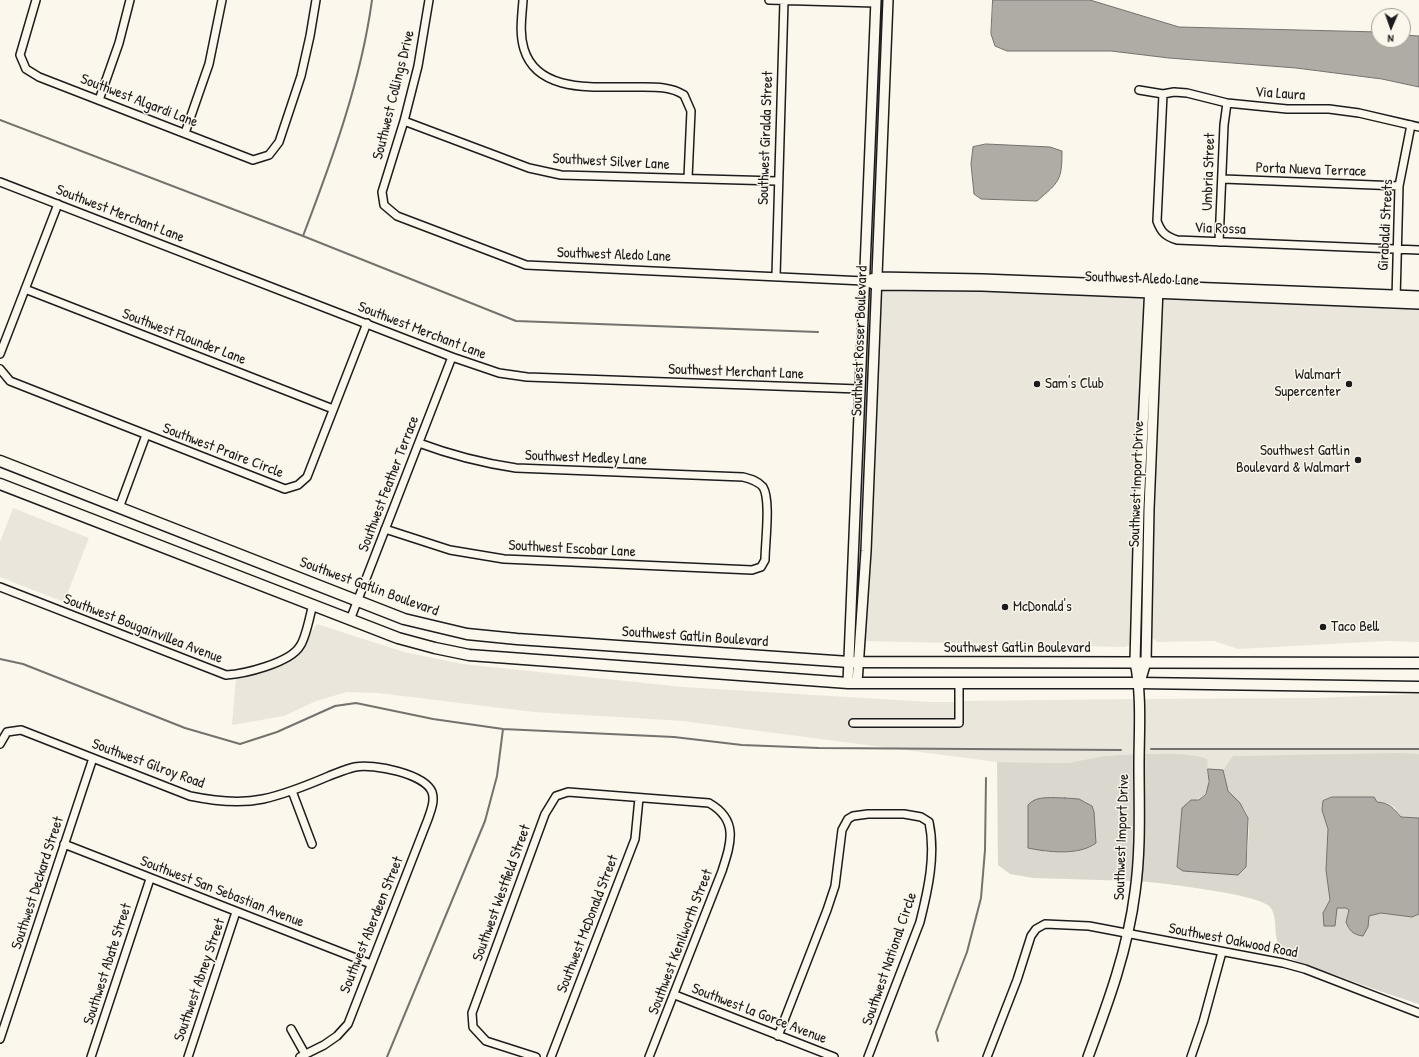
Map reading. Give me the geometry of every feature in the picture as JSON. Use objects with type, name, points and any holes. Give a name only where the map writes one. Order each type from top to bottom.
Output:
[{"type":"main road","name":"Southwest Gatlin Boulevard","points":[[0,461],[404,619],[467,634],[525,640],[854,662],[1419,664]]},
{"type":"main road","points":[[0,484],[398,638],[469,655],[853,683],[1139,683],[1419,687]]},
{"type":"street","name":"Southwest Algardi Lane","points":[[36,0],[20,55],[26,69],[35,75],[245,158],[258,160],[273,152],[279,142],[300,76],[310,36],[316,0]]},
{"type":"street","points":[[99,100],[119,43],[130,0]]},
{"type":"street","points":[[185,133],[209,64],[222,0]]},
{"type":"street","name":"Southwest Collings Drive","points":[[382,196],[383,186],[404,121],[418,66],[429,0]]},
{"type":"street","points":[[523,0],[522,34],[524,49],[534,67],[547,77],[569,84],[659,87],[674,90],[684,95],[691,111],[688,178]]},
{"type":"street","points":[[769,0],[876,2]]},
{"type":"street","name":"Southwest Rosser Boulevard","points":[[854,662],[866,544],[888,0]]},
{"type":"street","name":"Southwest Giralda Street","points":[[776,276],[777,181],[784,1]]},
{"type":"street","name":"Southwest Rosser Boulevard","points":[[853,683],[860,389],[876,2]]},
{"type":"street","name":"Via Laura","points":[[1139,90],[1163,94],[1174,92],[1187,93],[1227,103],[1287,109],[1329,110],[1385,118],[1419,127]]},
{"type":"street","name":"Via Rossa","points":[[1163,94],[1157,221],[1161,231],[1168,237],[1176,240],[1419,250]]},
{"type":"street","name":"Umbria Street","points":[[1219,242],[1223,179],[1224,125],[1227,103]]},
{"type":"street","name":"Southwest Silver Lane","points":[[404,121],[529,168],[561,175],[777,181]]},
{"type":"street","name":"Girabaldi Streets","points":[[1396,299],[1399,186],[1411,125]]},
{"type":"street","name":"Porta Nueva Terrace","points":[[1223,179],[1399,186]]},
{"type":"street","name":"Southwest Merchant Lane","points":[[0,182],[499,374],[527,377],[860,389]]},
{"type":"street","name":"Southwest Aledo Lane","points":[[382,196],[384,205],[397,216],[526,265],[982,286],[1154,290],[1396,299],[1419,296]]},
{"type":"street","points":[[0,354],[58,204]]},
{"type":"street","name":"Southwest Flounder Lane","points":[[25,289],[333,409]]},
{"type":"street","name":"Southwest Import Drive","points":[[1088,1057],[1109,1003],[1128,932],[1136,891],[1138,861],[1139,683],[1149,510],[1154,290]]},
{"type":"street","name":"Southwest Aledo Lane","points":[[1396,299],[1419,304]]},
{"type":"street","name":"Southwest Praire Circle","points":[[0,369],[10,381],[285,489],[298,485],[307,476],[367,323]]},
{"type":"street","name":"Southwest Feather Terrace","points":[[350,620],[452,357]]},
{"type":"street","points":[[119,508],[146,435]]},
{"type":"street","name":"Southwest Medley Lane","points":[[419,444],[447,454],[479,462],[516,468],[743,477],[754,480],[762,486],[766,500],[764,560],[761,567]]},
{"type":"street","name":"Southwest Escobar Lane","points":[[385,529],[450,550],[504,559],[752,570],[761,567]]},
{"type":"street","name":"Southwest Bougainvillea Avenue","points":[[0,587],[226,675],[240,674],[286,658],[300,647],[313,604]]},
{"type":"street","points":[[853,723],[959,723],[960,683]]},
{"type":"street","name":"Southwest Gilroy Road","points":[[0,744],[7,732],[21,730],[190,796],[218,801],[263,799],[292,791],[354,767],[364,765],[375,766],[418,778],[428,786]]},
{"type":"street","name":"Southwest Deckard Street","points":[[0,1039],[93,758]]},
{"type":"street","name":"Southwest Aberdeen Street","points":[[291,1028],[302,1055],[337,1036],[348,1024],[430,814],[433,803],[432,793],[428,786]]},
{"type":"street","points":[[292,791],[312,844]]},
{"type":"street","name":"Southwest Westfield Street","points":[[536,1057],[486,1041],[473,1027],[472,1013],[545,814],[556,796],[568,792],[638,798]]},
{"type":"street","name":"Southwest Kenilworth Street","points":[[638,798],[709,803],[720,809],[728,820],[731,834],[729,848],[722,871],[675,995],[649,1057]]},
{"type":"street","name":"Southwest McDonald Street","points":[[551,1057],[635,839],[638,798]]},
{"type":"street","name":"Southwest National Circle","points":[[778,1036],[835,886],[844,826],[848,819],[860,814],[904,814],[921,816],[929,822],[932,837],[929,884],[926,901],[920,922],[868,1057]]},
{"type":"street","name":"Southwest San Sebastian Avenue","points":[[64,844],[150,879],[371,964]]},
{"type":"street","name":"Southwest Abate Street","points":[[91,1057],[150,879]]},
{"type":"street","name":"Southwest Abney Street","points":[[188,1057],[236,912]]},
{"type":"street","name":"Southwest Oakwood Road","points":[[987,1057],[1017,980],[1031,936],[1036,929],[1045,924],[1089,926],[1128,932],[1283,963],[1305,969],[1419,1013]]},
{"type":"street","points":[[1191,1057],[1203,1022],[1222,952]]},
{"type":"street","name":"Southwest la Gorce Avenue","points":[[675,995],[834,1057]]},
{"type":"shaded area","points":[[993,0],[1090,0],[1179,27],[1371,32],[1371,48],[1411,48],[1411,36],[1419,36],[1419,87],[1382,79],[1296,68],[1169,58],[1111,51],[1007,51],[995,46],[991,34]]},
{"type":"shaded area","points":[[986,144],[1050,147],[1062,151],[1061,169],[1058,180],[1055,185],[1037,201],[981,199],[974,194],[971,164],[973,147]]},
{"type":"shaded area","points":[[867,286],[873,288],[862,557],[857,557]]},
{"type":"shaded area","points":[[880,289],[982,290],[1146,297],[1132,644],[1125,647],[863,641]]},
{"type":"shaded area","points":[[1153,298],[1145,553],[1142,553],[1142,509]]},
{"type":"shaded area","points":[[1161,298],[1419,308],[1419,642],[1386,641],[1238,649],[1214,641],[1157,642],[1150,636],[1152,510]]},
{"type":"shaded area","points":[[13,508],[89,538],[64,602],[0,577],[0,542]]},
{"type":"shaded area","points":[[317,624],[404,652],[462,664],[683,687],[930,702],[956,702],[955,719],[850,719],[850,727],[959,727],[962,723],[962,701],[1135,699],[1135,754],[1103,756],[1068,763],[997,762],[683,721],[534,712],[378,693],[347,692],[316,701],[284,716],[232,725],[236,678],[288,661],[302,650],[306,640]]},
{"type":"shaded area","points":[[1419,694],[1419,754],[1233,756],[1223,770],[1217,772],[1217,770],[1208,769],[1206,759],[1142,754],[1142,699],[1317,698]]},
{"type":"shaded area","points":[[1398,753],[1419,754],[1419,818],[1401,817],[1394,807],[1387,803],[1322,804],[1322,810],[1328,829],[1326,870],[1330,900],[1323,913],[1335,917],[1336,908],[1346,908],[1350,910],[1347,915],[1369,916],[1381,913],[1412,917],[1419,914],[1419,1004],[1309,967],[1288,956],[1278,944],[1273,913],[1270,907],[1262,902],[1208,890],[1140,881],[1142,754],[1183,754],[1207,759],[1209,779],[1207,791],[1199,799],[1182,808],[1177,867],[1240,872],[1246,867],[1249,826],[1247,814],[1241,805],[1231,796],[1226,785],[1223,770],[1233,756]]},
{"type":"shaded area","points":[[1135,754],[1133,881],[1033,878],[1010,874],[998,865],[997,762],[1068,763],[1103,756]],"holes":[[[1065,798],[1087,802],[1091,847],[1045,852]]]},
{"type":"shaded area","points":[[1208,769],[1223,770],[1228,791],[1240,803],[1248,818],[1246,867],[1238,875],[1183,871],[1177,867],[1182,808],[1191,800],[1199,800],[1206,794],[1209,782]]},
{"type":"shaded area","points":[[1332,797],[1374,797],[1377,802],[1391,806],[1401,817],[1419,818],[1419,914],[1412,917],[1381,913],[1369,916],[1368,927],[1363,936],[1352,932],[1346,922],[1349,910],[1346,908],[1337,908],[1335,926],[1324,926],[1323,913],[1330,900],[1326,870],[1328,829],[1322,810],[1323,801]]},
{"type":"shaded area","points":[[1040,798],[1079,799],[1092,806],[1094,812],[1096,843],[1081,850],[1063,852],[1028,848],[1028,805]]},
{"type":"waterway","points":[[303,236],[335,149],[353,90],[361,60],[372,0]]},
{"type":"waterway","points":[[0,120],[303,236],[516,321],[818,332]]},
{"type":"waterway","points":[[0,659],[23,664],[185,728],[240,744],[277,732],[335,706],[356,703],[433,719],[503,729],[674,737],[742,745],[819,748],[1121,750]]},
{"type":"waterway","points":[[387,1057],[485,821],[497,776],[503,729]]},
{"type":"waterway","points":[[1151,749],[1419,749]]},
{"type":"waterway","points":[[938,1041],[936,1032],[967,952],[981,898],[985,850],[986,778]]},
{"type":"place","name":"Sam's Club","points":[[1037,384]]},
{"type":"place","name":"Walmart Supercenter","points":[[1349,384]]},
{"type":"place","name":"Southwest Gatlin Boulevard & Walmart","points":[[1358,460]]},
{"type":"place","name":"McDonald's","points":[[1005,607]]},
{"type":"place","name":"Taco Bell","points":[[1323,627]]}]
